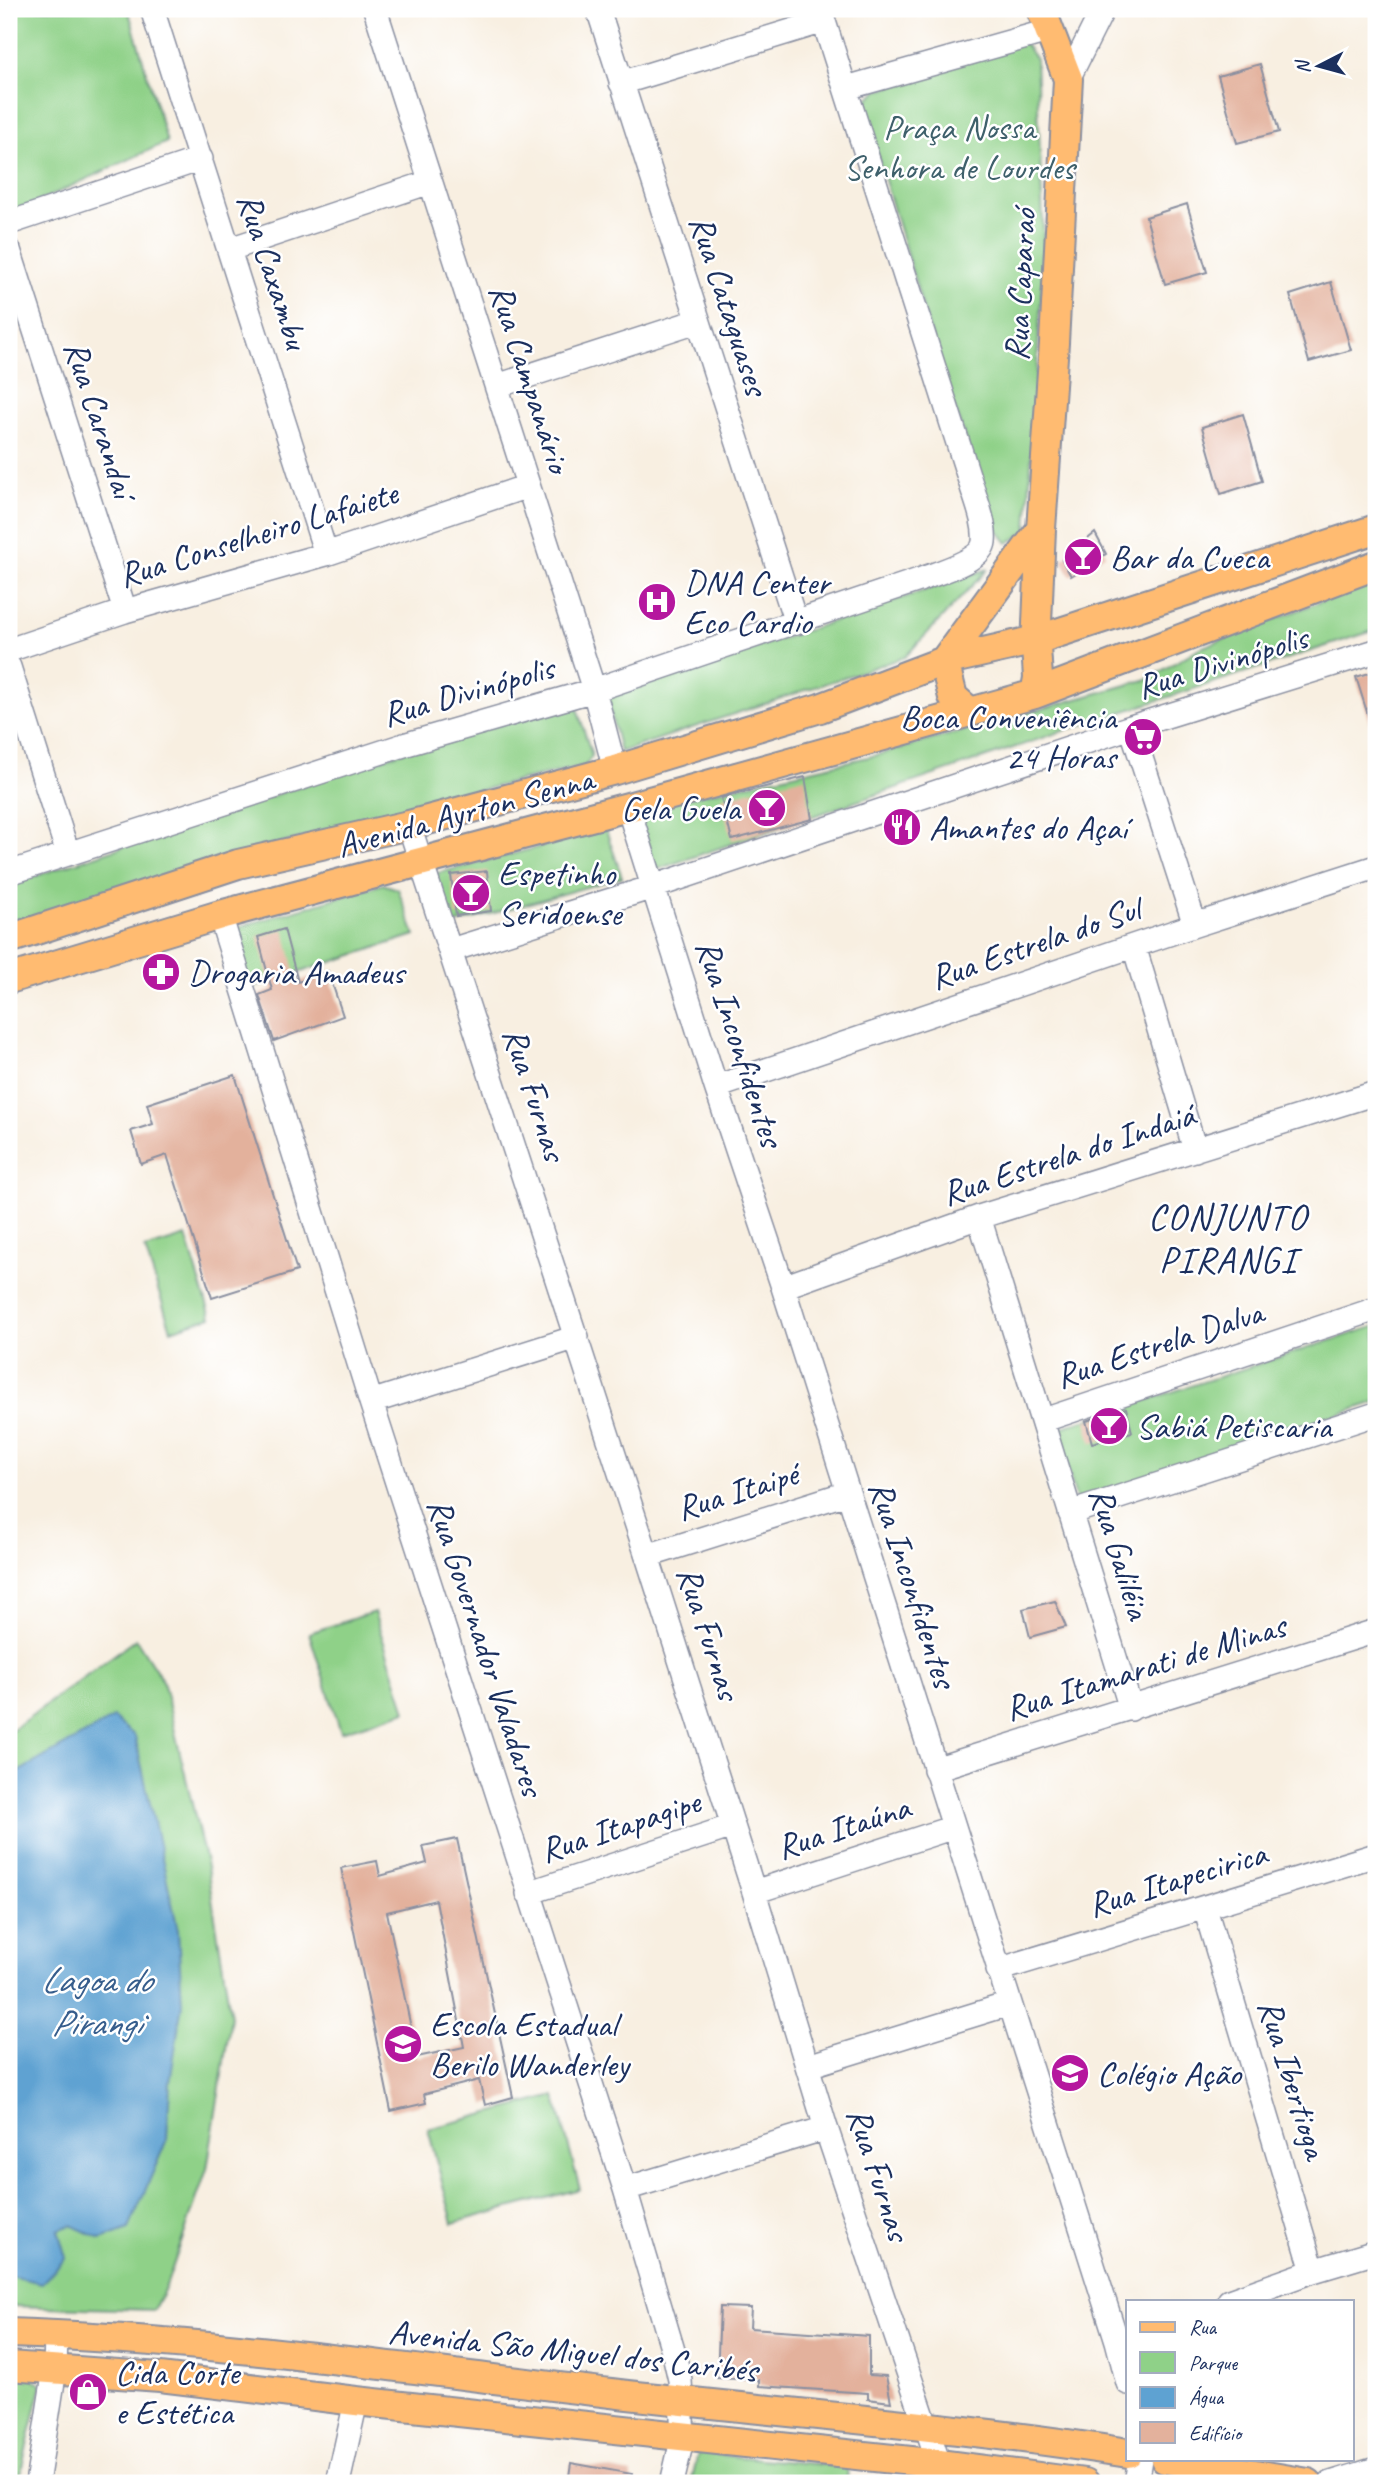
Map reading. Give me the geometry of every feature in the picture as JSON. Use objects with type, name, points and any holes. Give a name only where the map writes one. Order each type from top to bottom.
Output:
[{"type":"main road","name":"Rua Caparaó","points":[[1035,694],[1038,678],[1036,640],[1041,529],[1068,79],[1045,20]]},
{"type":"main road","points":[[970,712],[953,696],[944,661],[1041,529]]},
{"type":"main road","name":"Avenida Ayrton Senna","points":[[9,939],[238,864],[409,825],[615,770],[820,708],[944,661],[1036,640],[1376,529]]},
{"type":"main road","name":"Avenida Ayrton Senna","points":[[9,979],[220,915],[628,807],[1035,694],[1376,565]]},
{"type":"main road","name":"Avenida São Miguel dos Caribés","points":[[9,2333],[161,2341],[682,2402],[1056,2441],[1126,2453]]},
{"type":"main road","name":"Avenida São Miguel dos Caribés","points":[[9,2366],[160,2377],[939,2464],[1005,2478],[1085,2483]]},
{"type":"main road","points":[[1171,2460],[1308,2483]]},
{"type":"street","name":"Rua Caxambu","points":[[152,9],[326,554]]},
{"type":"street","name":"Rua Campanário","points":[[375,9],[594,691],[615,770]]},
{"type":"street","name":"Rua Cataguases","points":[[598,9],[796,623]]},
{"type":"street","points":[[1068,79],[1103,9]]},
{"type":"street","points":[[621,83],[822,15],[846,88],[1045,20]]},
{"type":"street","name":"Rua Divinópolis","points":[[9,873],[407,744],[594,691],[945,570],[981,552],[984,543],[983,529],[972,487],[846,88]]},
{"type":"street","points":[[9,223],[201,159]]},
{"type":"street","points":[[230,250],[430,182]]},
{"type":"street","name":"Rua Carandaí","points":[[9,250],[125,611]]},
{"type":"street","points":[[497,386],[697,321]]},
{"type":"street","name":"Rua Conselheiro Lafaiete","points":[[9,650],[125,611],[326,554],[528,486]]},
{"type":"street","name":"Rua Divinópolis","points":[[451,950],[653,887],[1131,727],[1376,651]]},
{"type":"street","points":[[9,667],[68,854]]},
{"type":"street","points":[[1131,727],[1195,925]]},
{"type":"street","name":"Rua Inconfidentes","points":[[628,807],[716,1087],[783,1287],[998,1970],[1123,2339],[1126,2365]]},
{"type":"street","name":"Rua Furnas","points":[[409,825],[577,1337],[754,1892],[826,2128],[939,2464]]},
{"type":"street","name":"Rua Estrela do Sul","points":[[716,1087],[1195,925],[1376,867]]},
{"type":"street","name":"Rua Governador Valadares","points":[[220,915],[371,1402],[625,2189],[674,2354],[682,2402],[683,2436],[672,2483]]},
{"type":"street","points":[[1134,946],[1195,1150]]},
{"type":"street","name":"Rua Estrela do Indaiá","points":[[783,1287],[979,1217],[1376,1093]]},
{"type":"street","name":"Rua Galiléia","points":[[979,1217],[1044,1420],[1131,1709]]},
{"type":"street","name":"Rua Estrela Dalva","points":[[1044,1420],[1376,1309]]},
{"type":"street","points":[[371,1402],[577,1337]]},
{"type":"street","points":[[1070,1513],[1376,1414]]},
{"type":"street","name":"Rua Itaipé","points":[[647,1556],[847,1493]]},
{"type":"street","name":"Rua Itamarati de Minas","points":[[935,1769],[1376,1631]]},
{"type":"street","name":"Rua Itapagipe","points":[[528,1893],[733,1826]]},
{"type":"street","name":"Rua Itaúna","points":[[754,1892],[954,1827]]},
{"type":"street","name":"Rua Itapecirica","points":[[998,1970],[1376,1855]]},
{"type":"street","name":"Rua Ibertioga","points":[[1205,1908],[1314,2271]]},
{"type":"street","points":[[808,2066],[1009,2004]]},
{"type":"street","points":[[625,2189],[826,2128]]},
{"type":"street","points":[[1232,2300],[1376,2252]]},
{"type":"street","points":[[37,2483],[55,2369],[56,2334]]},
{"type":"street","points":[[338,2483],[356,2401]]},
{"type":"street","points":[[1136,2483],[1140,2460]]},
{"type":"street","points":[[1331,2483],[1376,2469]]},
{"type":"green space","points":[[9,9],[128,9],[167,142],[9,215]]},
{"type":"green space","name":"Praça Nossa Senhora de Lourdes","points":[[1022,40],[1036,59],[1044,248],[1027,531],[1008,543],[996,528],[943,375],[866,117],[864,102],[877,91]]},
{"type":"green space","points":[[988,569],[905,657],[620,752],[607,698]]},
{"type":"green space","points":[[1376,580],[1376,630],[1063,731],[655,870],[637,809],[877,755],[1148,679],[1198,649]]},
{"type":"green space","points":[[570,705],[577,708],[592,756],[585,766],[439,800],[367,820],[9,926],[9,885],[411,749]]},
{"type":"green space","points":[[606,830],[622,877],[445,927],[430,875]]},
{"type":"green space","points":[[383,884],[398,889],[415,935],[251,988],[226,931]]},
{"type":"green space","points":[[186,1236],[211,1317],[171,1330],[145,1249]]},
{"type":"green space","points":[[1376,1326],[1376,1402],[1077,1502],[1057,1429]]},
{"type":"green space","points":[[374,1612],[406,1711],[341,1732],[309,1633]]},
{"type":"green space","name":"Lagoa do Pirangi","points":[[136,1639],[163,1681],[207,1867],[231,2017],[207,2169],[166,2286],[154,2310],[9,2306],[9,1732]]},
{"type":"green space","points":[[555,2096],[580,2189],[453,2223],[428,2129]]},
{"type":"green space","points":[[31,2377],[42,2384],[18,2483],[9,2483],[9,2378]]},
{"type":"green space","points":[[698,2453],[847,2467],[848,2483],[691,2483]]},
{"type":"water","name":"Lagoa do Pirangi","points":[[113,1718],[135,1736],[178,1930],[182,2004],[170,2082],[167,2139],[129,2229],[101,2239],[71,2225],[58,2230],[66,2258],[42,2283],[9,2276],[9,1777]]},
{"type":"building","points":[[1260,64],[1279,132],[1237,143],[1218,76]]},
{"type":"building","points":[[1187,204],[1207,272],[1165,284],[1146,217]]},
{"type":"building","points":[[1331,282],[1351,350],[1309,362],[1290,295]]},
{"type":"building","points":[[1243,414],[1262,481],[1221,494],[1202,427]]},
{"type":"building","name":"Bar da Cueca","points":[[1095,533],[1106,554],[1071,576],[1062,560]]},
{"type":"building","points":[[1376,671],[1376,727],[1372,728],[1356,677]]},
{"type":"building","name":"Gela Guela","points":[[805,777],[812,819],[732,840],[721,798]]},
{"type":"building","name":"Espetinho Seridoense","points":[[487,871],[491,911],[456,916],[451,875]]},
{"type":"building","points":[[284,929],[298,982],[328,971],[343,1016],[274,1041],[259,995],[272,990],[258,937]]},
{"type":"building","points":[[235,1075],[297,1271],[212,1298],[167,1155],[141,1164],[131,1131],[153,1124],[147,1104]]},
{"type":"building","name":"Sabiá Petiscaria","points":[[1126,1408],[1132,1432],[1092,1443],[1086,1421]]},
{"type":"building","points":[[1055,1601],[1066,1627],[1030,1637],[1023,1609]]},
{"type":"building","points":[[457,1839],[513,2097],[485,2105],[479,2080],[424,2094],[426,2103],[391,2111],[341,1868],[377,1861],[380,1876],[427,1863],[423,1846]],"holes":[[[436,1900],[464,2047],[417,2057],[387,1912]]]},
{"type":"building","points":[[720,2307],[751,2308],[750,2328],[869,2336],[869,2375],[886,2376],[891,2402],[868,2399],[868,2393],[759,2386],[759,2380],[717,2378]]},
{"type":"building","points":[[571,2463],[632,2474],[631,2483],[568,2483]]},
{"type":"place","name":"Bar da Cueca","points":[[1083,557]]},
{"type":"place","name":"DNA Center Eco Cardio","points":[[657,602]]},
{"type":"place","name":"Boca Conveniência 24 Horas","points":[[1143,737]]},
{"type":"place","name":"Gela Guela","points":[[767,808]]},
{"type":"place","name":"Amantes do Açaí","points":[[902,827]]},
{"type":"place","name":"Espetinho Seridoense","points":[[471,893]]},
{"type":"place","name":"Drogaria Amadeus","points":[[161,972]]},
{"type":"place","name":"Sabiá Petiscaria","points":[[1109,1426]]},
{"type":"place","name":"Escola Estadual Berilo Wanderley","points":[[403,2044]]},
{"type":"place","name":"Colégio Ação","points":[[1070,2073]]},
{"type":"place","name":"Cida Corte e Estética","points":[[88,2392]]},
{"type":"district","name":"CONJUNTO PIRANGI","points":[[1228,1238]]}]
